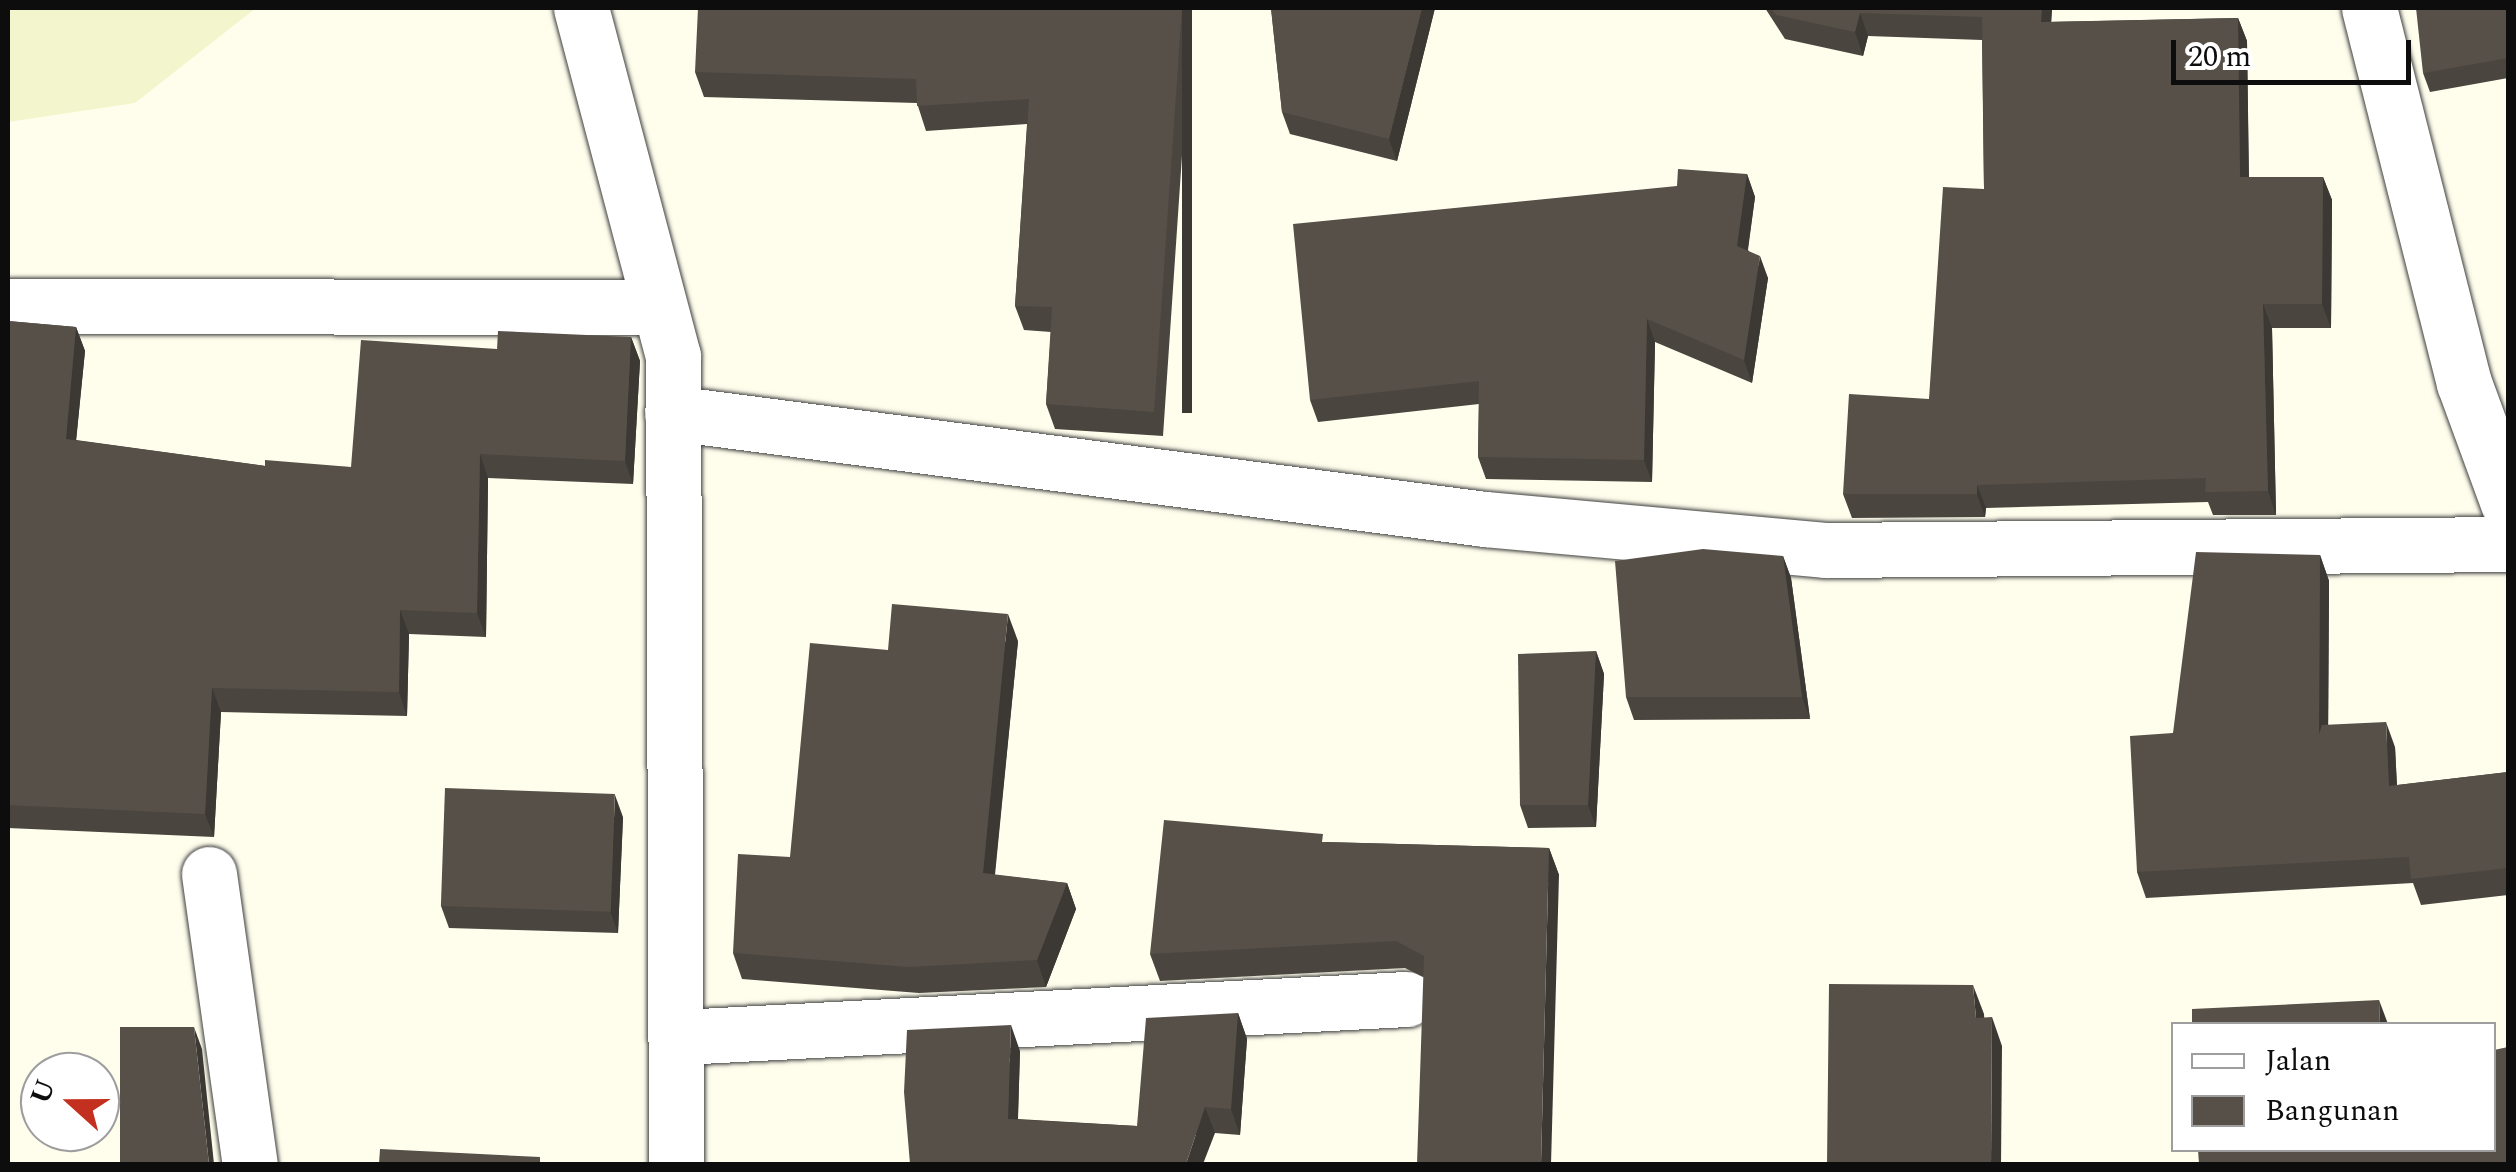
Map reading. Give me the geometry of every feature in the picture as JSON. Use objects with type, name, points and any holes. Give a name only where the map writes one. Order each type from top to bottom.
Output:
[{"type":"street","points":[[581,8],[673,356],[680,1036],[676,1164]]},
{"type":"street","points":[[2369,8],[2486,381],[2508,503]]},
{"type":"street","points":[[8,306],[659,307]]},
{"type":"street","points":[[672,413],[1485,519],[1825,550],[2508,544]]},
{"type":"street","points":[[209,874],[250,1164]]},
{"type":"street","points":[[680,1036],[1407,999]]},
{"type":"green space","points":[[8,8],[256,8],[135,103],[8,122]]},
{"type":"building","points":[[698,8],[1182,8],[1154,412],[1046,404],[1052,307],[1015,306],[1029,99],[917,106],[916,79],[695,72]]},
{"type":"building","points":[[1271,8],[1422,8],[1389,139],[1282,112]]},
{"type":"building","points":[[1771,8],[2042,8],[2041,22],[2238,18],[2240,177],[2323,177],[2322,304],[2263,304],[2268,491],[2205,492],[2206,478],[1977,485],[1977,494],[1843,494],[1849,394],[1929,399],[1943,187],[1984,189],[1982,17],[1860,13],[1855,32],[1776,15]]},
{"type":"building","points":[[2416,8],[2508,8],[2508,58],[2423,73]]},
{"type":"building","points":[[1678,169],[1747,174],[1737,246],[1760,256],[1744,360],[1647,319],[1644,460],[1478,457],[1479,381],[1310,400],[1293,224],[1677,186]]},
{"type":"building","points":[[8,321],[76,327],[66,439],[265,466],[265,460],[351,467],[361,340],[497,349],[498,331],[631,337],[625,461],[480,454],[477,613],[400,610],[399,692],[212,688],[205,814],[8,805]]},
{"type":"building","points":[[1703,549],[1783,556],[1802,697],[1626,697],[1615,561]]},
{"type":"building","points":[[2196,552],[2320,555],[2319,734],[2322,725],[2386,722],[2389,786],[2508,772],[2508,868],[2411,879],[2409,857],[2137,872],[2130,736],[2173,733]]},
{"type":"building","points":[[892,604],[1008,614],[983,873],[1067,883],[1037,960],[909,967],[733,953],[738,854],[790,857],[810,643],[888,650]]},
{"type":"building","points":[[1596,651],[1588,805],[1520,805],[1518,654]]},
{"type":"building","points":[[445,788],[615,794],[611,912],[441,906]]},
{"type":"building","points":[[1164,820],[1323,834],[1322,842],[1549,848],[1541,1164],[1417,1164],[1424,956],[1396,941],[1150,954]]},
{"type":"building","points":[[1829,984],[1973,985],[1976,1018],[1992,1017],[1991,1164],[1827,1164]]},
{"type":"building","points":[[2379,1000],[2380,1022],[2192,1022],[2192,1009]]},
{"type":"building","points":[[1238,1013],[1231,1109],[1205,1107],[1186,1164],[910,1164],[904,1092],[907,1030],[1011,1025],[1008,1119],[1137,1126],[1146,1018]]},
{"type":"building","points":[[120,1027],[194,1027],[209,1164],[120,1164]]},
{"type":"building","points":[[2508,1047],[2508,1164],[2199,1164],[2198,1152],[2496,1152],[2496,1050]]},
{"type":"building","points":[[380,1149],[540,1157],[540,1164],[379,1164]]}]
